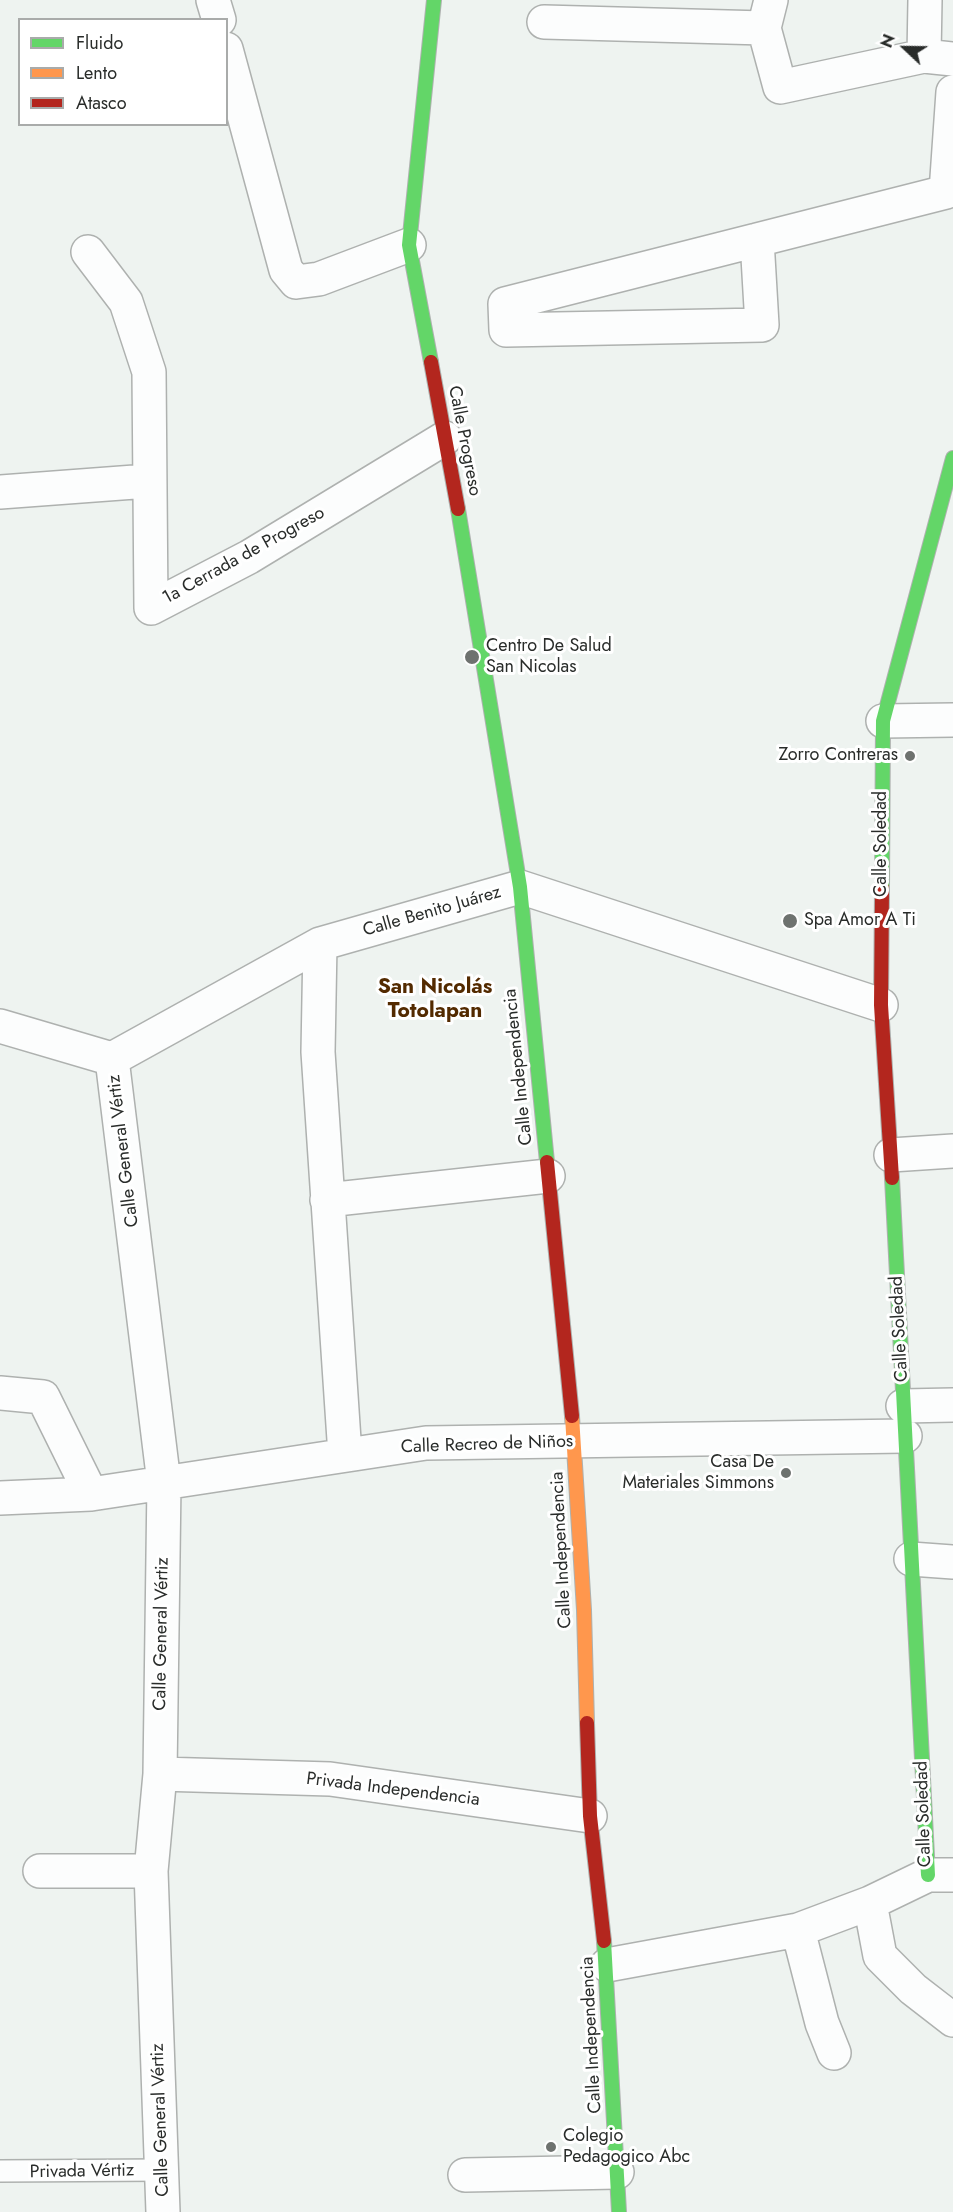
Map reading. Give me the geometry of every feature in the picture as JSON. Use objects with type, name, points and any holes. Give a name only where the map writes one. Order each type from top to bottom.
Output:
[{"type":"street","points":[[213,0],[218,18]]},
{"type":"street","name":"Calle Progreso","points":[[434,0],[409,245],[500,750],[520,887]]},
{"type":"street","points":[[544,22],[767,14],[780,87],[939,58],[925,0]]},
{"type":"street","points":[[228,56],[286,270],[296,282],[319,279],[409,245]]},
{"type":"street","points":[[757,240],[762,325],[506,330],[505,304],[757,240],[946,192],[953,92]]},
{"type":"street","name":"1a Cerrada de Progreso","points":[[88,252],[126,302],[149,372],[148,481],[151,608],[249,557],[445,438]]},
{"type":"street","name":"Calle Soledad","points":[[607,1965],[798,1930],[940,1875],[911,1559],[891,1155],[881,1005],[883,721],[953,458]]},
{"type":"street","points":[[0,492],[148,481]]},
{"type":"street","points":[[883,721],[953,720]]},
{"type":"street","name":"Calle Benito Juárez","points":[[112,1059],[320,944],[520,887],[881,1005]]},
{"type":"street","name":"Calle Independencia","points":[[520,887],[575,1442],[584,1610],[590,1816],[607,1965],[619,2212]]},
{"type":"street","points":[[320,944],[318,1052],[345,1455]]},
{"type":"street","points":[[0,1026],[112,1059]]},
{"type":"street","name":"Calle General Vértiz","points":[[112,1059],[164,1483],[160,1774],[151,1871],[164,2170],[163,2212]]},
{"type":"street","points":[[891,1155],[953,1150]]},
{"type":"street","points":[[327,1200],[548,1176]]},
{"type":"street","points":[[0,1393],[43,1397],[92,1494]]},
{"type":"street","name":"Calle Recreo de Niños","points":[[0,1498],[92,1494],[426,1443],[575,1442],[904,1421],[953,1405]]},
{"type":"street","points":[[911,1559],[953,1562]]},
{"type":"street","name":"Privada Independencia","points":[[160,1774],[330,1779],[590,1816]]},
{"type":"street","points":[[40,1871],[151,1871]]},
{"type":"street","points":[[870,1903],[880,1956],[913,1989],[953,2020]]},
{"type":"street","points":[[798,1930],[822,2023],[834,2053]]},
{"type":"street","points":[[465,2175],[617,2172]]},
{"type":"lane","name":"Privada Vértiz","points":[[0,2171],[164,2170]]},
{"type":"traffic: fast","points":[[431,362],[409,245],[434,0]]},
{"type":"traffic: fast","points":[[882,888],[883,721],[953,458]]},
{"type":"traffic: fast","points":[[458,509],[520,887],[547,1162]]},
{"type":"traffic: fast","points":[[892,1178],[928,1875]]},
{"type":"traffic: fast","points":[[604,1941],[619,2212]]},
{"type":"traffic: slow","points":[[572,1416],[584,1610],[587,1723]]},
{"type":"traffic: jam","points":[[431,362],[458,509]]},
{"type":"traffic: jam","points":[[882,888],[881,1005],[892,1178]]},
{"type":"traffic: jam","points":[[547,1162],[572,1416]]},
{"type":"traffic: jam","points":[[587,1723],[590,1816],[604,1941]]},
{"type":"place","name":"Centro De Salud San Nicolas","points":[[472,657]]},
{"type":"place","name":"Zorro Contreras","points":[[910,756]]},
{"type":"place","name":"Spa Amor A Ti","points":[[790,921]]},
{"type":"place","name":"Casa De Materiales Simmons","points":[[786,1473]]},
{"type":"place","name":"Colegio Pedagogico Abc","points":[[551,2147]]},
{"type":"district","name":"San Nicolás Totolapan","points":[[435,1000]]}]
